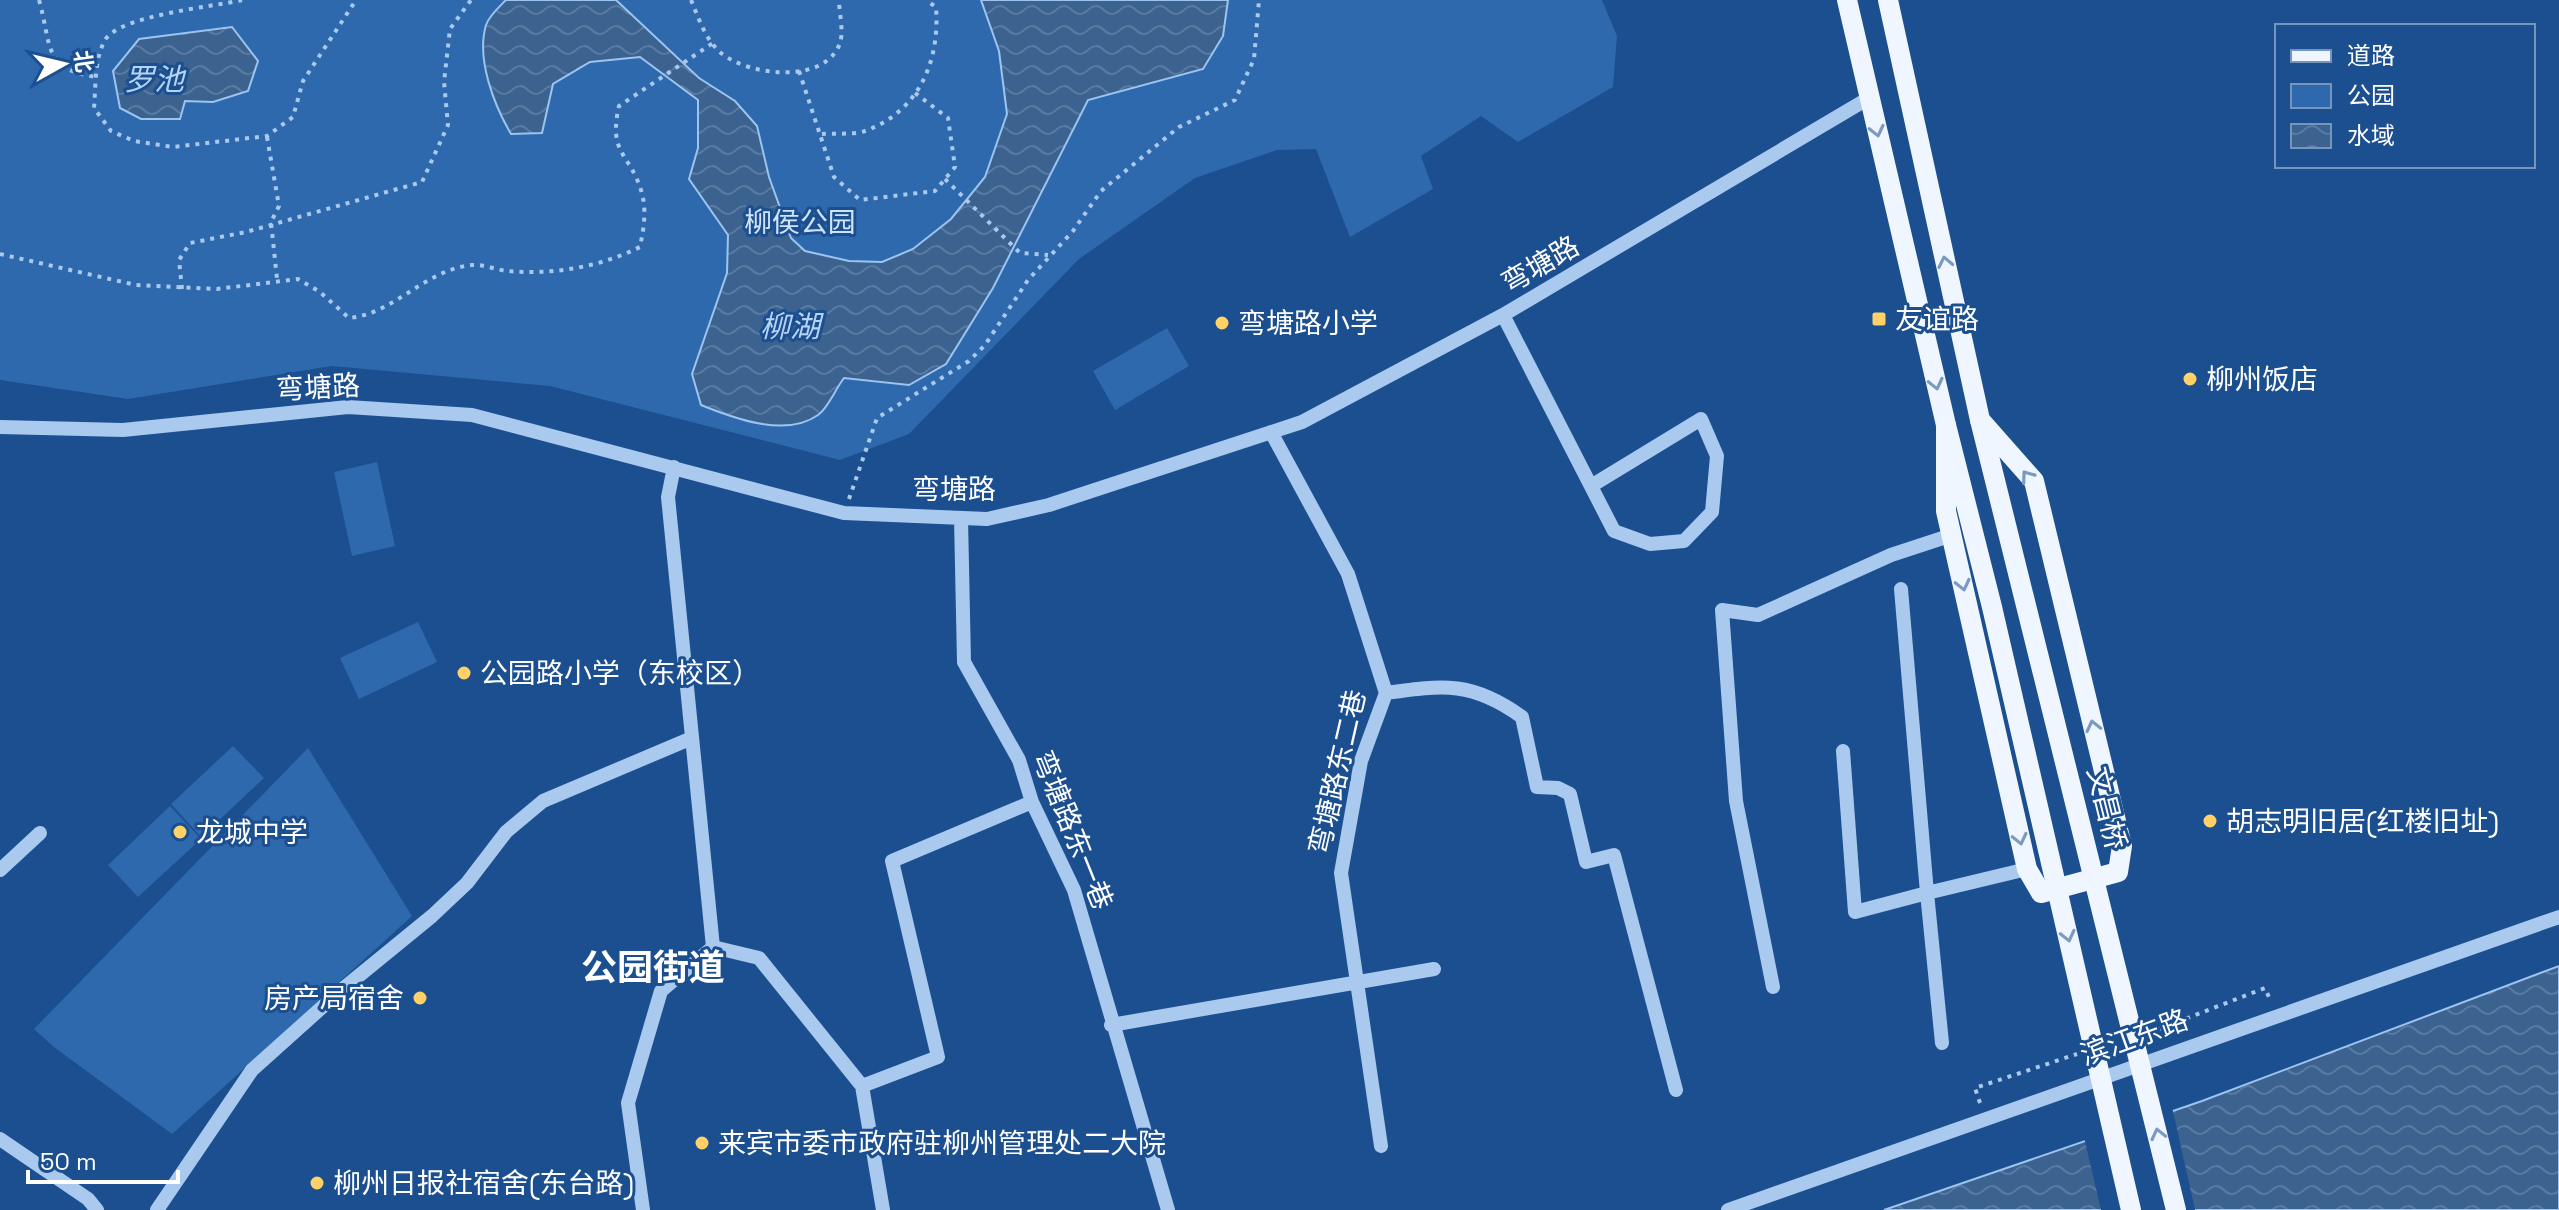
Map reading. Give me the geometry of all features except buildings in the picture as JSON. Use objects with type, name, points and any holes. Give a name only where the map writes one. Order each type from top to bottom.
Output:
[{"type":"main road","points":[[1847,0],[2131,1210]]},
{"type":"main road","name":"文昌桥","points":[[1888,0],[1980,420],[2136,1038],[2176,1210]]},
{"type":"main road","points":[[1946,425],[1946,511],[2027,869],[2041,893],[2118,872],[2122,846],[2034,481],[1980,420]]},
{"type":"street","name":"弯塘路","points":[[0,427],[123,430],[348,407],[472,415],[844,513],[987,519],[1049,505],[1302,422],[1503,315],[1869,98]]},
{"type":"street","points":[[1503,315],[1614,531],[1650,544],[1684,541],[1712,512],[1717,456],[1701,419],[1591,486]]},
{"type":"street","name":"弯塘路东二巷","points":[[1271,432],[1348,574],[1386,693],[1361,761],[1341,873],[1381,1146]]},
{"type":"street","points":[[674,467],[668,497],[713,947]]},
{"type":"street","name":"弯塘路东一巷","points":[[961,518],[964,662],[1019,760],[1032,802],[1074,890],[1164,1208]]},
{"type":"street","points":[[1773,987],[1736,801],[1722,610],[1758,615],[1891,555],[1952,535]]},
{"type":"street","points":[[1901,589],[1942,1043]]},
{"type":"street","points":[[1386,693],[1440,686],[1493,696],[1522,717],[1537,787],[1558,788],[1570,794],[1586,862],[1614,855],[1676,1090]]},
{"type":"street","points":[[157,1210],[252,1070],[339,992],[441,908],[467,883],[478,864],[506,832],[543,801],[692,738]]},
{"type":"street","points":[[1843,751],[1855,912],[2027,869]]},
{"type":"street","points":[[862,1086],[938,1057],[892,861],[1032,802]]},
{"type":"street","points":[[0,870],[40,833]]},
{"type":"street","name":"滨江东路","points":[[1728,1210],[2276,1014],[2559,917]]},
{"type":"street","points":[[713,947],[759,958],[862,1086],[883,1210]]},
{"type":"street","points":[[643,1210],[628,1103],[661,991],[713,947]]},
{"type":"street","points":[[1111,1025],[1434,969]]},
{"type":"street","points":[[0,1139],[88,1199],[97,1210]]},
{"type":"path","points":[[39,0],[53,58],[70,73],[96,77]]},
{"type":"path","points":[[242,0],[126,25],[106,37],[98,58],[94,108],[111,131],[134,141],[173,147],[267,136],[293,117],[303,81],[356,0]]},
{"type":"path","points":[[182,289],[179,260],[190,243],[246,232],[271,222],[422,182],[448,125],[444,82],[450,29],[471,0]]},
{"type":"path","points":[[691,0],[705,34],[722,53],[758,72],[799,71],[829,60],[841,42],[839,0]]},
{"type":"path","points":[[822,134],[864,131],[905,107],[924,80],[939,41],[936,7],[926,0]]},
{"type":"path","points":[[844,513],[877,418],[969,361],[1048,255],[1073,231],[1101,191],[1179,127],[1235,100],[1254,59],[1259,0]]},
{"type":"path","points":[[0,254],[136,285],[182,289],[260,286],[277,279],[298,279],[320,292],[349,318],[371,316],[449,271],[472,264],[508,271],[609,263],[640,247],[646,216],[641,188],[621,156],[614,126],[619,106],[713,43]]},
{"type":"path","points":[[799,71],[834,177],[860,200],[935,191],[955,167],[948,118],[915,93]]},
{"type":"path","points":[[267,136],[279,206],[271,222],[277,279]]},
{"type":"path","points":[[945,179],[1020,253],[1048,255]]},
{"type":"path","points":[[2136,1038],[2265,988],[2276,1014]]},
{"type":"path","points":[[1986,1118],[1975,1088],[2094,1048]]},
{"type":"green space","name":"柳侯公园","points":[[0,0],[1602,0],[1617,36],[1613,87],[1518,142],[1481,116],[1421,156],[1433,189],[1350,237],[1316,149],[1277,150],[1195,178],[1079,259],[909,434],[840,460],[550,386],[332,366],[128,399],[0,380]]},
{"type":"green space","points":[[1167,328],[1189,366],[1115,410],[1093,371]]},
{"type":"green space","points":[[377,462],[395,546],[352,556],[334,472]]},
{"type":"green space","points":[[418,622],[437,662],[359,699],[340,658]]},
{"type":"green space","points":[[233,746],[264,778],[201,837],[171,804]]},
{"type":"green space","points":[[308,748],[412,916],[172,1134],[34,1029]]},
{"type":"green space","points":[[170,806],[201,839],[138,897],[108,865]]},
{"type":"water","name":"柳湖","points":[[506,0],[616,0],[699,78],[735,101],[757,126],[769,177],[791,238],[805,251],[849,261],[882,262],[913,249],[951,219],[985,177],[1007,114],[999,51],[981,0],[1228,0],[1223,36],[1203,69],[1088,100],[993,288],[946,364],[909,385],[844,378],[818,415],[805,422],[775,425],[744,420],[701,405],[692,374],[727,273],[728,235],[689,179],[698,148],[698,100],[640,57],[590,62],[553,84],[542,133],[511,134],[493,96],[483,52],[487,22]]},
{"type":"water","name":"罗池","points":[[232,27],[258,61],[248,91],[213,102],[185,101],[180,119],[141,119],[120,108],[113,71],[139,39]]},
{"type":"water","points":[[2559,966],[2559,1210],[1884,1210],[2202,1101]]},
{"type":"pier","points":[[2172,1107],[2195,1210],[2101,1210],[2084,1137]]},
{"type":"place","name":"友谊路","points":[[1879,319]]},
{"type":"place","name":"弯塘路小学","points":[[1222,323]]},
{"type":"place","name":"柳州饭店","points":[[2190,379]]},
{"type":"place","name":"公园路小学（东校区）","points":[[464,673]]},
{"type":"place","name":"胡志明旧居(红楼旧址)","points":[[2210,821]]},
{"type":"place","name":"龙城中学","points":[[180,832]]},
{"type":"place","name":"房产局宿舍","points":[[420,998]]},
{"type":"place","name":"来宾市委市政府驻柳州管理处二大院","points":[[702,1143]]},
{"type":"place","name":"柳州日报社宿舍(东台路)","points":[[317,1183]]},
{"type":"district","name":"公园街道","points":[[653,968]]}]
